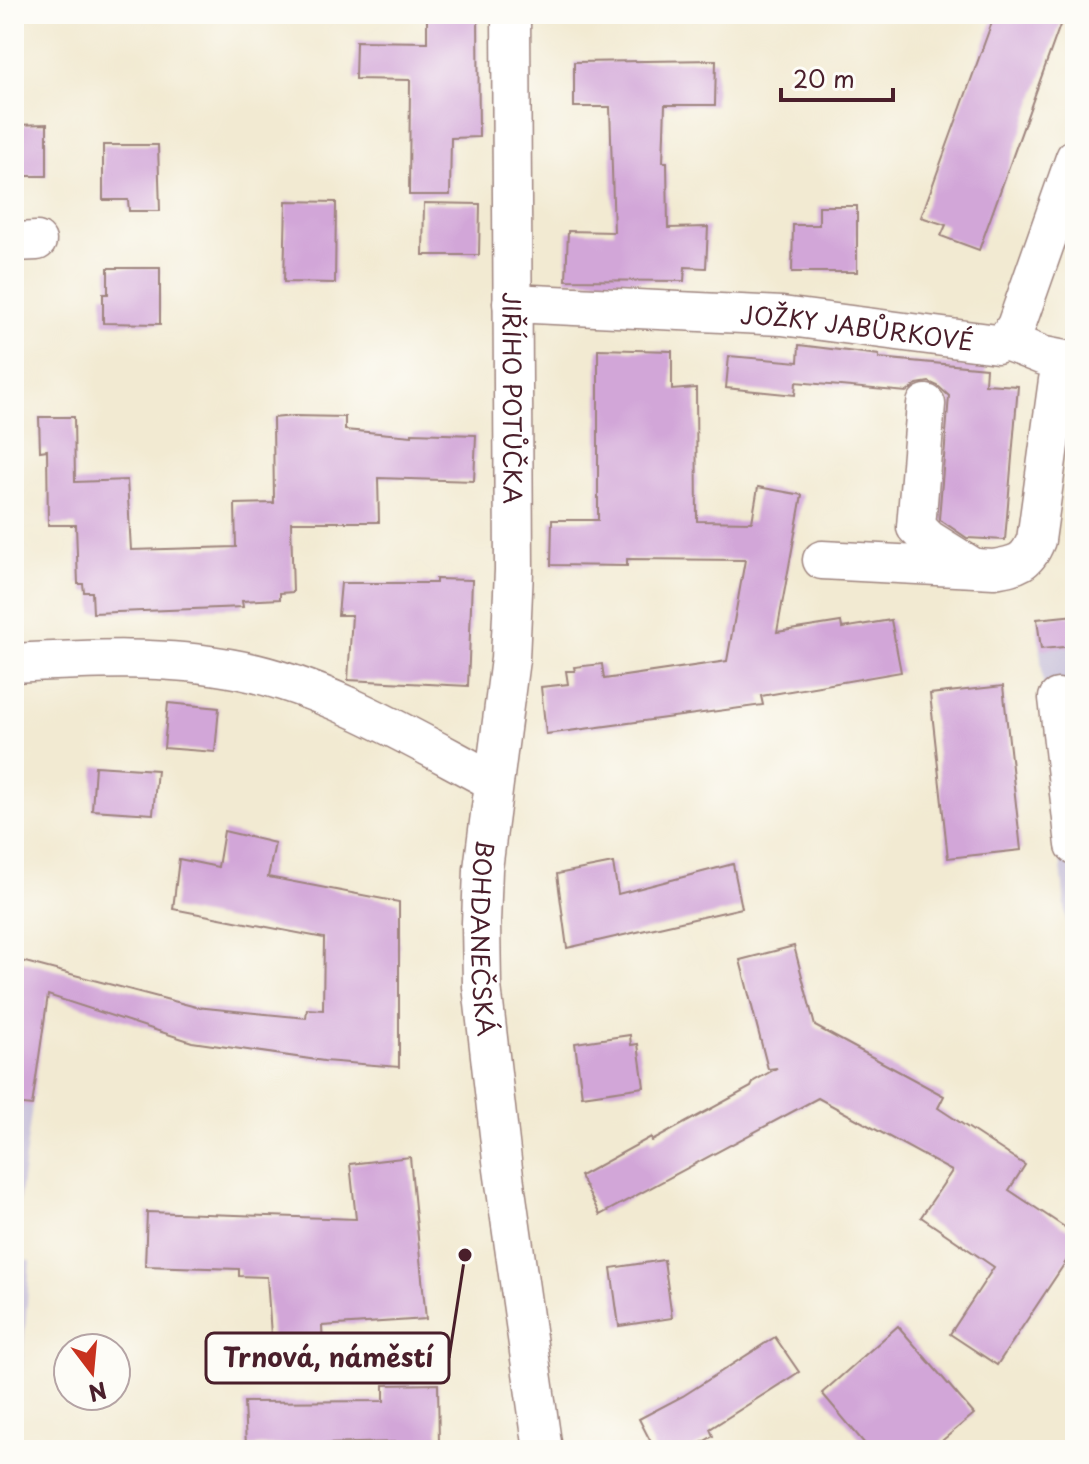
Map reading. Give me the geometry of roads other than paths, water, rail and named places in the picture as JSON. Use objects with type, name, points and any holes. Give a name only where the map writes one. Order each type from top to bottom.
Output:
[{"type":"street","name":"JIŘÍHO POTŮČKA","points":[[493,781],[510,659],[513,610],[511,14]]},
{"type":"street","name":"JOŽKY JABŮRKOVÉ","points":[[512,303],[782,316],[986,344],[1006,341],[1016,326],[1075,158]]},
{"type":"street","points":[[822,560],[994,569],[1016,565],[1031,553],[1067,378],[1006,341]]},
{"type":"street","points":[[926,404],[916,527],[928,539],[973,568]]},
{"type":"street","points":[[14,663],[137,659],[205,664],[243,671],[310,691],[376,720],[493,781]]},
{"type":"street","points":[[1058,698],[1075,845]]},
{"type":"street","name":"BOHDANEČSKÁ","points":[[493,781],[483,869],[482,986],[503,1169],[543,1450]]},
{"type":"place","name":"Trnová, náměstí","points":[[465,1255]]}]
